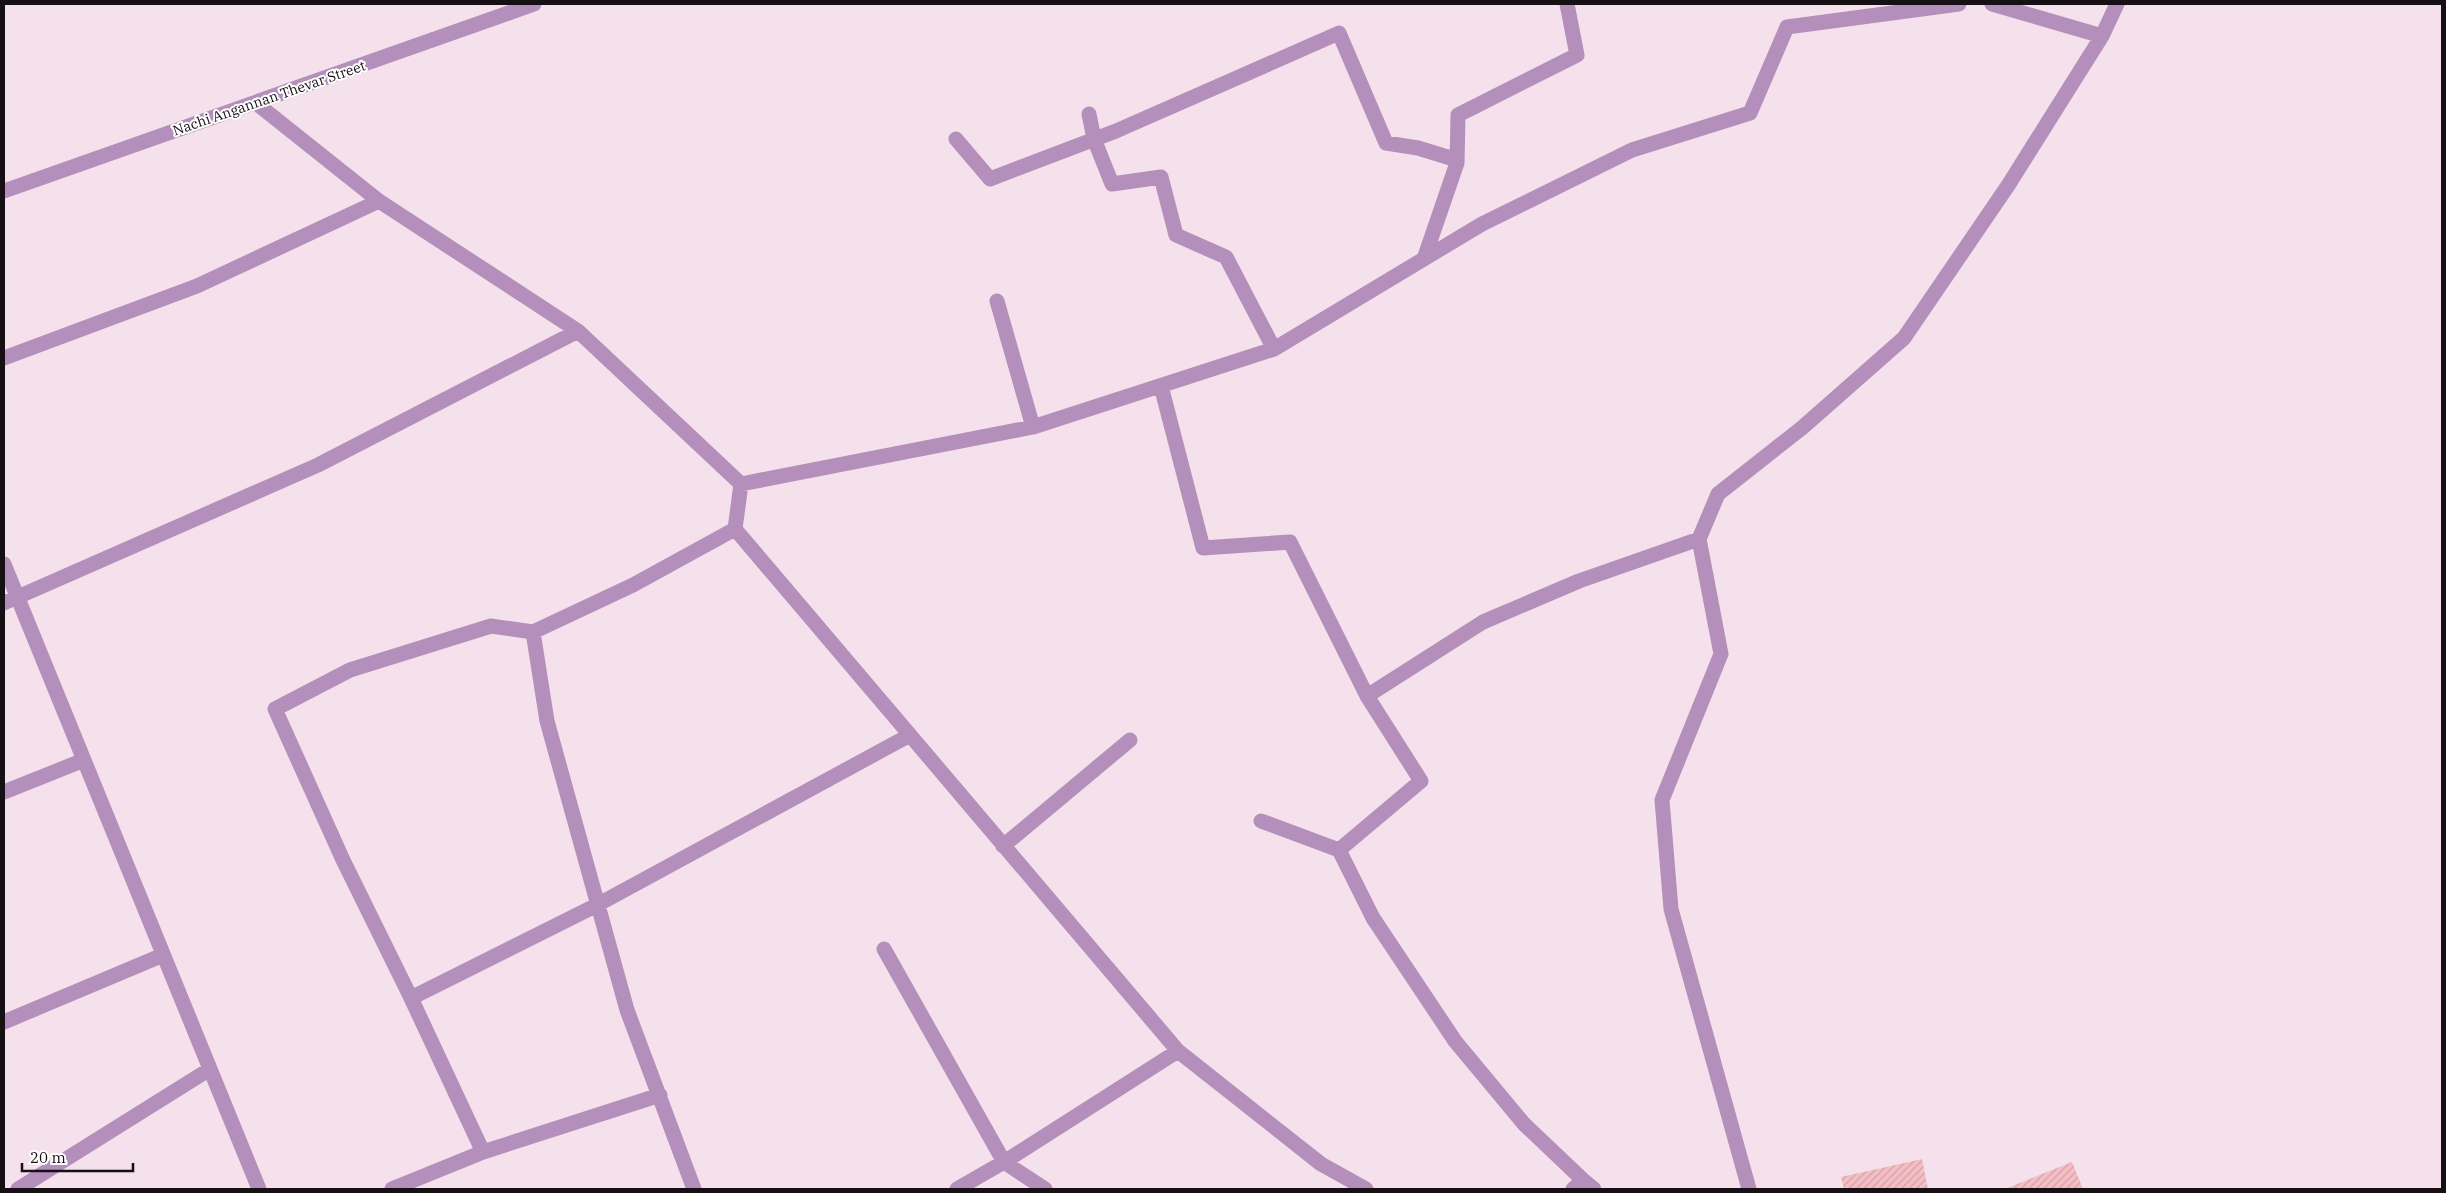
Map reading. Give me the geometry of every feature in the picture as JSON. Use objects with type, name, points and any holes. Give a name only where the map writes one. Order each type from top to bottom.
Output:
[{"type":"street","name":"Nachi Angannan Thevar Street","points":[[4,190],[534,4]]},
{"type":"street","points":[[1424,259],[1457,160],[1458,114],[1577,55],[1567,4]]},
{"type":"street","points":[[741,484],[1034,427],[1274,349],[1482,224],[1632,150],[1750,113],[1787,27],[1958,4]]},
{"type":"street","points":[[1992,4],[2102,36]]},
{"type":"street","points":[[1749,1189],[1670,909],[1662,800],[1721,654],[1699,539],[1718,494],[1803,426],[1904,338],[2009,184],[2102,36],[2117,4]]},
{"type":"street","points":[[956,139],[990,178],[1094,139],[1339,33],[1386,143],[1418,148],[1457,160]]},
{"type":"street","points":[[256,103],[379,201],[578,331],[741,484]]},
{"type":"street","points":[[1089,114],[1094,139],[1112,184],[1162,177],[1176,235],[1226,256],[1274,349]]},
{"type":"street","points":[[4,358],[197,286],[379,201]]},
{"type":"street","points":[[997,301],[1034,427]]},
{"type":"street","points":[[10,600],[318,465],[578,331]]},
{"type":"street","points":[[1161,386],[1203,548],[1290,542],[1366,696],[1421,781],[1339,850]]},
{"type":"street","points":[[741,484],[735,529],[1178,1052],[1320,1164],[1366,1189]]},
{"type":"street","points":[[482,1152],[411,998],[343,860],[275,709],[350,670],[491,626],[533,632],[633,585],[735,529]]},
{"type":"street","points":[[1366,696],[1483,622],[1579,581],[1699,539]]},
{"type":"street","points":[[4,564],[10,600],[84,760],[259,1189]]},
{"type":"street","points":[[533,632],[547,721],[626,1010],[660,1095],[694,1189]]},
{"type":"street","points":[[411,998],[597,905],[910,735]]},
{"type":"street","points":[[1003,846],[1130,740]]},
{"type":"street","points":[[4,792],[84,760]]},
{"type":"street","points":[[1261,821],[1339,850],[1373,918],[1455,1042],[1524,1124],[1583,1186]]},
{"type":"street","points":[[884,949],[1004,1162],[1045,1189]]},
{"type":"street","points":[[4,1022],[163,955]]},
{"type":"street","points":[[957,1189],[1004,1162],[1178,1052]]},
{"type":"street","points":[[18,1189],[210,1069]]},
{"type":"street","points":[[392,1189],[482,1152],[660,1095]]},
{"type":"building","points":[[1922,1159],[1928,1189],[1844,1189],[1841,1177]]},
{"type":"building","points":[[2072,1162],[2083,1189],[2005,1189]]}]
